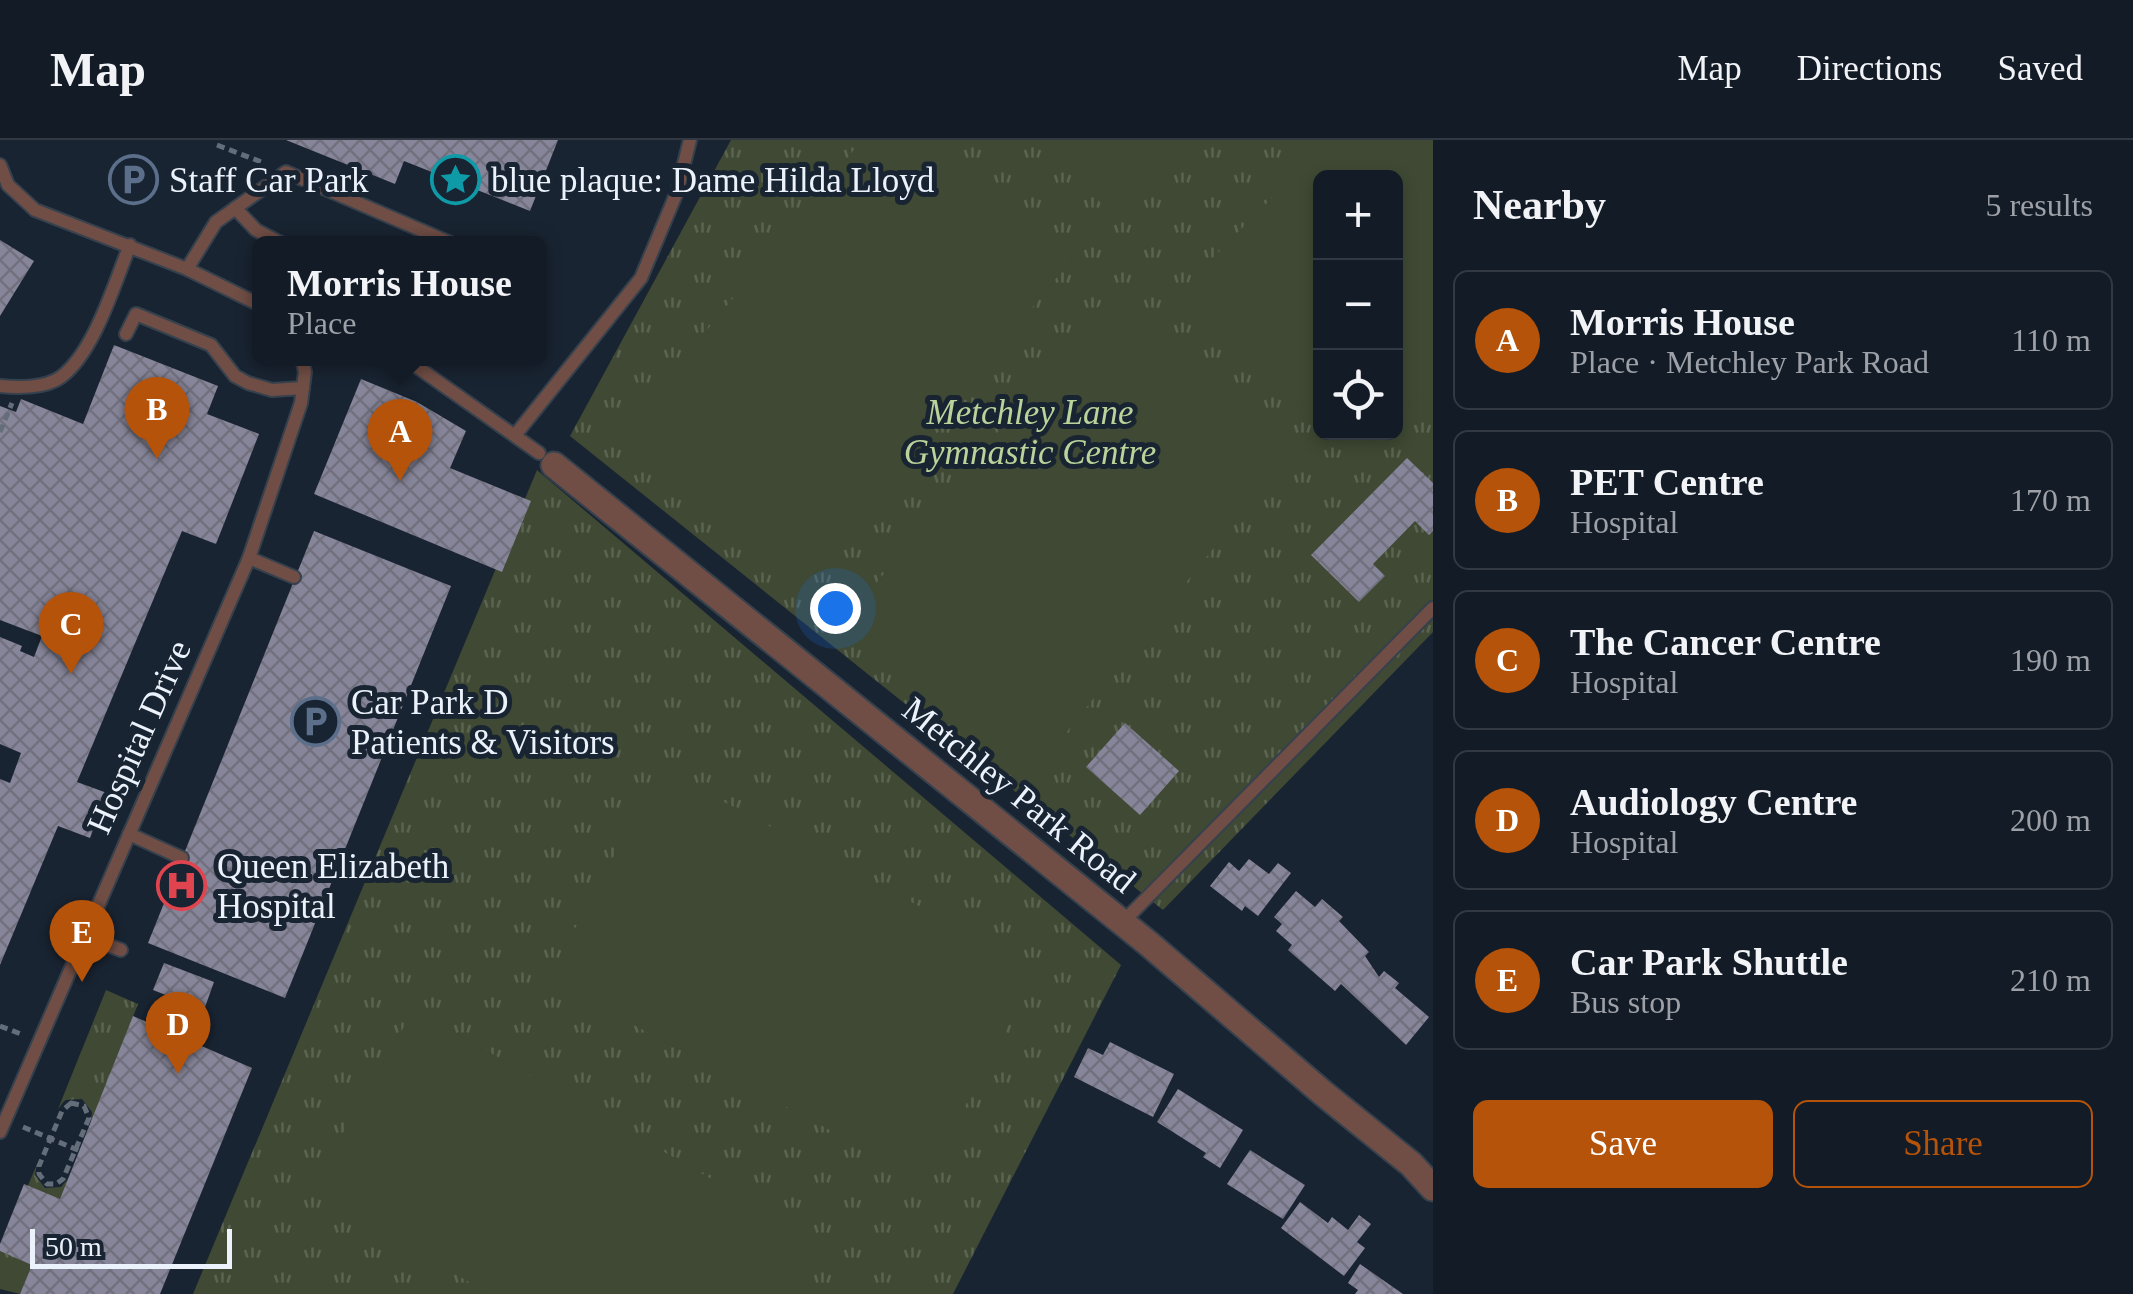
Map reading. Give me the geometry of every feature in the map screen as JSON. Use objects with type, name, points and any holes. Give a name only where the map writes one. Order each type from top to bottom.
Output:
[{"type":"street","name":"Metchley Park Road","points":[[546,459],[934,770],[1411,1164],[1433,1188]]},
{"type":"lane","points":[[516,434],[641,278],[677,192],[690,140]]},
{"type":"lane","points":[[0,165],[8,186],[35,210],[187,268],[252,302]]},
{"type":"lane","points":[[187,268],[216,222],[286,172],[434,236]]},
{"type":"lane","points":[[236,208],[267,236]]},
{"type":"lane","points":[[0,386],[18,388],[59,379],[86,350],[130,245]]},
{"type":"lane","points":[[126,334],[136,314],[211,345],[235,376],[248,383],[272,390],[303,388]]},
{"type":"lane","name":"Hospital Drive","points":[[0,1132],[249,558],[301,403],[302,366]]},
{"type":"lane","name":"Metchley Park Road","points":[[418,366],[546,459]]},
{"type":"lane","points":[[249,558],[294,577]]},
{"type":"lane","points":[[1121,924],[1433,608]]},
{"type":"lane","points":[[129,834],[182,858]]},
{"type":"lane","points":[[83,936],[121,950]]},
{"type":"path","points":[[217,144],[286,172]]},
{"type":"path","points":[[0,432],[18,388]]},
{"type":"path","points":[[72,1103],[87,1109],[89,1118],[78,1150],[63,1179],[47,1184],[39,1170],[65,1108],[72,1103]]},
{"type":"path","points":[[51,1138],[78,1150]]},
{"type":"green space","name":"Metchley Lane Gymnastic Centre","points":[[731,140],[1433,140],[1433,632],[1163,910],[570,436]]},
{"type":"green space","points":[[862,140],[926,140],[1072,259],[805,585],[621,435]]},
{"type":"green space","points":[[1037,140],[1178,140],[1110,212]]},
{"type":"green space","points":[[1329,140],[1433,140],[1433,382],[1403,413],[1403,170],[1313,170],[1313,417],[1183,288]]},
{"type":"green space","points":[[1112,290],[1300,440],[1038,768],[849,617]]},
{"type":"green space","points":[[1336,440],[1376,440],[1356,460]]},
{"type":"green space","points":[[537,470],[1121,965],[953,1294],[193,1294]]},
{"type":"green space","points":[[661,768],[1038,970],[925,1181],[548,979]]},
{"type":"green space","points":[[106,990],[138,1004],[91,1123],[92,1112],[82,1099],[65,1100],[58,1109]]},
{"type":"green space","points":[[414,1009],[818,1240],[787,1294],[490,1294],[310,1191]]},
{"type":"green space","points":[[37,1164],[35,1175],[45,1188],[61,1187],[69,1178],[20,1294],[0,1289],[0,1252]]},
{"type":"building","points":[[286,140],[558,140],[530,211],[404,161],[395,184]]},
{"type":"building","points":[[0,240],[34,261],[0,316]]},
{"type":"building","points":[[114,345],[218,386],[207,414],[259,434],[216,544],[182,531],[77,782],[107,793],[90,838],[58,826],[0,965],[0,779],[10,783],[21,753],[0,744],[0,637],[22,646],[20,651],[34,657],[42,636],[0,620],[0,406],[16,412],[21,399],[83,424]]},
{"type":"building","points":[[361,379],[417,402],[466,431],[450,468],[531,501],[502,572],[314,494]]},
{"type":"building","points":[[1407,458],[1433,483],[1433,531],[1429,535],[1415,521],[1373,564],[1385,576],[1359,602],[1311,555]]},
{"type":"building","name":"Car Park D Patients & Visitors","points":[[314,531],[451,586],[285,998],[148,943]]},
{"type":"building","points":[[1125,723],[1179,771],[1140,815],[1086,767]]},
{"type":"building","points":[[1249,859],[1269,874],[1278,863],[1291,873],[1258,916],[1245,906],[1242,911],[1210,886],[1229,862],[1239,871]]},
{"type":"building","points":[[1296,891],[1315,907],[1322,899],[1343,917],[1339,921],[1369,952],[1365,956],[1379,977],[1384,971],[1399,983],[1395,988],[1429,1017],[1406,1045],[1341,984],[1335,991],[1288,950],[1292,945],[1276,931],[1282,924],[1274,917]]},
{"type":"building","points":[[164,963],[214,982],[204,1010],[153,990]]},
{"type":"building","points":[[133,1016],[252,1068],[160,1294],[20,1294],[32,1265],[0,1251],[0,1244],[24,1184],[60,1199]]},
{"type":"building","points":[[1110,1042],[1174,1074],[1153,1117],[1074,1077],[1088,1048],[1103,1055]]},
{"type":"building","points":[[1178,1089],[1243,1130],[1220,1168],[1203,1157],[1206,1153],[1157,1122]]},
{"type":"building","points":[[1250,1150],[1305,1185],[1283,1219],[1227,1184]]},
{"type":"building","points":[[1300,1202],[1328,1223],[1332,1217],[1348,1230],[1359,1215],[1371,1224],[1357,1242],[1365,1248],[1344,1276],[1281,1228]]},
{"type":"building","points":[[1360,1264],[1403,1294],[1355,1294],[1358,1290],[1348,1283]]},
{"type":"place","name":"Staff Car Park","points":[[134,180]]},
{"type":"place","name":"blue plaque: Dame Hilda Lloyd","points":[[456,180]]},
{"type":"place","name":"PET Centre","points":[[157,459]]},
{"type":"place","name":"Morris House","points":[[400,481]]},
{"type":"place","name":"The Cancer Centre","points":[[71,674]]},
{"type":"place","name":"Car Park D Patients & Visitors","points":[[316,722]]},
{"type":"place","name":"Queen Elizabeth Hospital","points":[[182,886]]},
{"type":"place","name":"Car Park Shuttle","points":[[82,982]]},
{"type":"place","name":"Audiology Centre","points":[[178,1074]]}]
